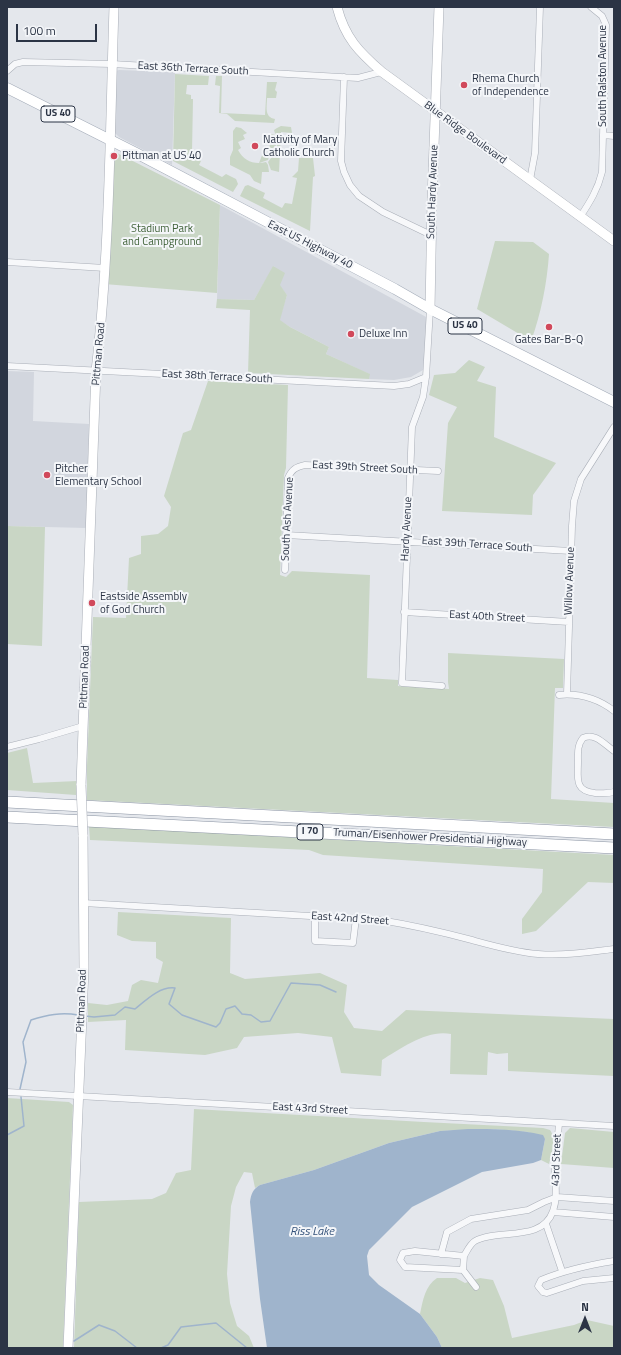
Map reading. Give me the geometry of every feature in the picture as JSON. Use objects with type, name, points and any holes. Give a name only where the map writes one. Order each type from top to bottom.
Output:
[{"type":"highway","name":"Truman/Eisenhower Presidential Highway","points":[[7,802],[614,834]]},
{"type":"highway","name":"Truman/Eisenhower Presidential Highway","points":[[7,817],[614,848]]},
{"type":"main road","name":"East US Highway 40","points":[[7,88],[110,140],[395,289],[430,309],[614,402]]},
{"type":"street","name":"Pittman Road","points":[[68,1348],[84,968],[81,785],[83,726],[96,371],[102,318],[105,268],[114,7]]},
{"type":"street","name":"Blue Ridge Boulevard","points":[[337,7],[340,20],[349,38],[364,57],[381,72],[614,241]]},
{"type":"street","name":"South Hardy Avenue","points":[[426,377],[430,309],[431,235],[439,7]]},
{"type":"street","points":[[530,180],[535,153],[540,7]]},
{"type":"street","name":"South Ralston Avenue","points":[[580,217],[593,197],[602,172],[606,25],[602,16],[591,7]]},
{"type":"street","name":"East 36th Terrace South","points":[[7,71],[15,64],[23,62],[112,64],[358,78],[381,72]]},
{"type":"street","points":[[344,77],[341,161],[350,185],[359,196],[383,212],[431,235]]},
{"type":"street","points":[[603,136],[614,136]]},
{"type":"street","points":[[7,262],[105,268]]},
{"type":"street","name":"East 38th Terrace South","points":[[7,366],[394,386],[409,384],[426,377]]},
{"type":"street","name":"Hardy Avenue","points":[[426,377],[423,397],[412,427],[402,683],[442,686]]},
{"type":"street","name":"Willow Avenue","points":[[567,694],[574,501],[581,479],[614,427]]},
{"type":"street","name":"East 39th Street South","points":[[293,470],[296,467],[305,465],[438,471]]},
{"type":"street","name":"South Ash Avenue","points":[[285,570],[288,478],[293,470]]},
{"type":"street","name":"East 39th Terrace South","points":[[286,535],[571,551]]},
{"type":"street","name":"East 40th Street","points":[[404,612],[569,622]]},
{"type":"street","points":[[559,695],[567,694],[586,696],[602,702],[614,711]]},
{"type":"street","points":[[7,746],[39,739],[83,726]]},
{"type":"street","points":[[614,752],[595,737],[586,736],[578,745],[578,782],[582,789],[589,792],[608,794],[614,792]]},
{"type":"street","name":"East 42nd Street","points":[[83,903],[380,920],[418,927],[508,950],[537,954],[581,953],[614,949]]},
{"type":"street","points":[[315,917],[315,941],[353,942],[356,918]]},
{"type":"street","name":"East 43rd Street","points":[[7,1092],[614,1126]]},
{"type":"street","name":"43rd Street","points":[[557,1197],[555,1168],[559,1123]]},
{"type":"street","points":[[441,1254],[447,1232],[471,1219],[528,1210],[557,1197],[614,1202]]},
{"type":"street","points":[[476,1287],[463,1270],[464,1256],[473,1242],[482,1238],[529,1231],[546,1224],[557,1197]]},
{"type":"street","points":[[552,1212],[614,1217]]},
{"type":"street","points":[[546,1224],[562,1272]]},
{"type":"street","points":[[463,1270],[405,1267],[400,1260],[403,1253],[415,1251],[464,1256]]},
{"type":"street","points":[[614,1261],[562,1272],[541,1280],[538,1286],[543,1292],[547,1293],[583,1281],[614,1278]]},
{"type":"shaded area","points":[[116,71],[175,72],[172,165],[119,137],[115,133]]},
{"type":"shaded area","points":[[220,205],[428,318],[423,370],[411,377],[394,380],[369,379],[369,374],[326,354],[329,347],[279,320],[287,295],[279,285],[274,266],[254,300],[217,299]]},
{"type":"shaded area","name":"Pitcher Elementary School","points":[[7,371],[34,372],[33,421],[89,424],[86,528],[7,526]]},
{"type":"green space","points":[[175,74],[209,76],[208,85],[187,85],[186,94],[191,95],[191,99],[193,99],[192,152],[193,156],[201,161],[199,165],[222,177],[226,174],[236,179],[238,184],[233,192],[173,161]]},
{"type":"green space","points":[[216,76],[222,76],[221,113],[265,115],[267,82],[277,82],[275,90],[277,92],[276,98],[267,98],[268,114],[271,118],[275,119],[274,123],[235,121],[227,114],[219,113],[220,86],[215,85]]},
{"type":"green space","points":[[281,126],[291,127],[292,133],[281,132],[279,172],[271,170],[268,162],[271,158],[271,151],[268,160],[259,163],[263,153],[268,154],[270,144],[266,140],[271,134],[275,135],[276,140],[276,145],[273,150],[277,148],[277,140],[274,130]]},
{"type":"green space","points":[[236,127],[241,128],[247,133],[243,135],[245,139],[238,142],[241,148],[238,150],[240,154],[250,161],[257,163],[266,162],[268,165],[269,172],[262,172],[261,184],[254,181],[250,175],[230,165],[230,157],[233,150],[233,131]]},
{"type":"green space","name":"Stadium Park and Campground","points":[[115,152],[220,205],[217,293],[104,284]]},
{"type":"green space","points":[[299,158],[313,158],[315,176],[313,177],[310,231],[240,196],[245,186],[248,185],[265,193],[263,198],[282,208],[285,203],[292,204],[297,178],[292,177],[298,171]]},
{"type":"green space","points":[[495,241],[533,242],[549,254],[543,298],[531,341],[477,309]]},
{"type":"green space","points":[[273,266],[285,273],[280,285],[287,295],[280,320],[290,327],[329,347],[326,354],[370,374],[369,379],[248,373],[250,310],[216,308],[217,299],[254,300]]},
{"type":"green space","points":[[469,360],[485,367],[477,381],[496,387],[494,437],[556,463],[533,495],[532,515],[442,511],[448,423],[457,407],[429,395],[434,375],[455,373]]},
{"type":"green space","points":[[208,381],[288,385],[286,468],[284,475],[280,575],[286,577],[292,571],[370,575],[367,678],[398,680],[398,686],[449,689],[448,653],[564,659],[563,688],[555,688],[551,799],[614,803],[614,827],[87,800],[93,617],[126,618],[129,558],[141,554],[141,536],[158,534],[168,526],[171,507],[164,496],[183,433],[191,430]]},
{"type":"green space","points":[[7,526],[45,527],[42,646],[7,644]]},
{"type":"green space","points":[[27,748],[33,783],[77,781],[76,795],[7,790],[7,753]]},
{"type":"green space","points":[[89,826],[614,855],[614,883],[588,882],[536,931],[522,934],[522,919],[542,892],[543,869],[323,855],[309,850],[90,840]]},
{"type":"green space","points":[[118,912],[231,918],[230,973],[245,979],[320,973],[347,985],[344,1012],[354,1028],[382,1031],[406,1010],[614,1019],[614,1076],[508,1071],[508,1053],[497,1054],[488,1052],[487,1075],[450,1074],[451,1034],[442,1033],[433,1034],[415,1041],[382,1060],[381,1076],[341,1073],[332,1037],[298,1033],[244,1037],[237,1048],[205,1055],[125,1050],[126,1020],[88,1022],[88,1003],[107,1005],[128,1001],[132,985],[141,980],[158,983],[163,962],[156,958],[156,942],[132,941],[117,935]]},
{"type":"green space","points":[[7,1098],[69,1102],[73,1105],[63,1348],[7,1348]]},
{"type":"green space","points":[[194,1109],[543,1128],[550,1130],[552,1133],[553,1146],[549,1164],[541,1160],[545,1139],[528,1132],[493,1129],[440,1131],[389,1143],[314,1170],[260,1185],[255,1188],[252,1173],[244,1172],[236,1187],[231,1206],[227,1274],[230,1303],[237,1326],[249,1336],[254,1348],[74,1348],[79,1202],[152,1199],[166,1193],[176,1173],[191,1170]]},
{"type":"green space","points":[[570,1128],[614,1132],[614,1168],[561,1164],[565,1133]]},
{"type":"green space","points":[[437,1278],[456,1278],[465,1283],[480,1278],[493,1280],[504,1306],[512,1338],[574,1325],[587,1320],[614,1326],[614,1348],[442,1348],[437,1337],[420,1314],[427,1289]]},
{"type":"water","name":"Riss Lake","points":[[468,1129],[515,1130],[543,1135],[545,1139],[541,1160],[533,1163],[482,1172],[412,1207],[369,1250],[367,1256],[369,1275],[379,1285],[420,1314],[437,1337],[442,1348],[267,1348],[260,1299],[250,1202],[254,1190],[260,1185],[314,1170],[389,1143],[440,1131]]},
{"type":"waterway","points":[[85,1016],[94,1017],[115,1015],[125,1007],[135,1009],[159,991],[175,988],[169,1004],[182,1015],[216,1027],[220,1023],[226,1009],[235,1006],[242,1014],[251,1015],[261,1022],[270,1021],[291,983],[320,985],[336,992]]},
{"type":"waterway","points":[[20,1089],[26,1062],[23,1042],[31,1020],[54,1014],[78,1015]]},
{"type":"waterway","points":[[7,1135],[24,1126],[21,1097]]},
{"type":"waterway","points":[[161,1348],[168,1345],[181,1327],[216,1323],[247,1348]]},
{"type":"waterway","points":[[74,1341],[99,1325],[115,1331],[137,1348]]},
{"type":"place","name":"Rhema Church of Independence","points":[[464,85]]},
{"type":"place","name":"Nativity of Mary Catholic Church","points":[[255,146]]},
{"type":"place","name":"Pittman at US 40","points":[[114,156]]},
{"type":"place","name":"Gates Bar-B-Q","points":[[549,327]]},
{"type":"place","name":"Deluxe Inn","points":[[351,334]]},
{"type":"place","name":"Pitcher Elementary School","points":[[47,475]]},
{"type":"place","name":"Eastside Assembly of God Church","points":[[92,603]]}]
